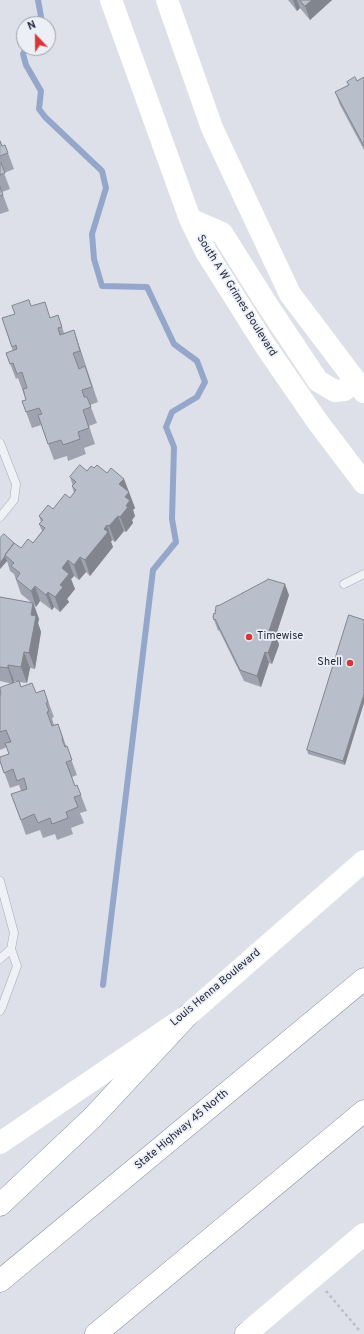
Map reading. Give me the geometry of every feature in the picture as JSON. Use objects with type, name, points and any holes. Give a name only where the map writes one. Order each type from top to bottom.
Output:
[{"type":"main road","name":"South A W Grimes Boulevard","points":[[111,0],[190,219],[206,252],[264,344],[316,421],[364,483]]},
{"type":"main road","points":[[167,0],[212,128],[290,294],[362,384],[336,391],[318,381],[222,233],[190,219]]},
{"type":"main road","name":"Louis Henna Boulevard","points":[[0,1143],[188,1015],[364,861]]},
{"type":"main road","name":"State Highway 45 North","points":[[0,1281],[364,979]]},
{"type":"main road","points":[[0,1205],[92,1118],[188,1015]]},
{"type":"main road","points":[[96,1334],[364,1111]]},
{"type":"main road","points":[[246,1334],[364,1234]]},
{"type":"lane","points":[[0,443],[16,484],[14,500],[0,517]]},
{"type":"lane","points":[[344,584],[364,574]]},
{"type":"lane","points":[[0,881],[14,933],[11,949],[17,966],[0,1011]]},
{"type":"lane","points":[[0,959],[11,949]]},
{"type":"path","points":[[324,1290],[359,1330]]},
{"type":"building","points":[[300,0],[312,0],[305,6]]},
{"type":"building","points":[[355,77],[357,81],[364,77],[364,146],[335,92],[349,85],[347,82]]},
{"type":"building","points":[[0,141],[2,146],[5,145],[8,153],[0,156]]},
{"type":"building","points":[[1,163],[5,173],[0,175],[0,164]]},
{"type":"building","points":[[0,187],[3,195],[0,196]]},
{"type":"building","points":[[29,300],[31,306],[45,302],[50,318],[58,315],[62,327],[58,328],[60,335],[74,330],[80,351],[73,353],[79,369],[85,366],[92,387],[82,390],[84,397],[87,397],[91,407],[83,410],[89,428],[78,432],[80,439],[63,445],[61,440],[48,444],[38,415],[42,414],[39,408],[26,412],[22,401],[26,400],[23,389],[27,388],[22,372],[17,374],[13,363],[10,364],[6,353],[17,349],[16,345],[12,347],[2,318],[15,314],[12,306]]},
{"type":"building","points":[[80,465],[87,471],[91,466],[94,468],[97,465],[107,473],[111,468],[124,479],[119,484],[129,492],[125,497],[130,500],[126,506],[128,507],[120,517],[118,516],[109,526],[107,525],[104,529],[108,532],[85,560],[80,557],[74,565],[68,560],[62,568],[69,574],[60,585],[63,587],[55,597],[48,592],[46,595],[35,586],[31,591],[16,579],[20,573],[11,566],[14,563],[5,555],[14,543],[21,548],[28,539],[33,543],[45,528],[39,524],[43,520],[39,516],[48,505],[53,509],[65,494],[70,498],[76,490],[72,486],[76,482],[70,477]]},
{"type":"building","points":[[4,534],[14,543],[0,563],[0,538]]},
{"type":"building","name":"Timewise","points":[[268,579],[285,584],[269,631],[275,634],[268,653],[265,652],[257,676],[240,670],[213,617],[216,606]]},
{"type":"building","points":[[0,597],[33,603],[31,615],[36,616],[29,653],[24,652],[21,667],[8,665],[8,668],[0,667]]},
{"type":"building","name":"Shell","points":[[349,615],[364,620],[364,694],[343,761],[307,750]]},
{"type":"building","points":[[19,681],[21,687],[32,683],[36,693],[44,690],[48,702],[46,703],[49,711],[47,712],[52,726],[58,724],[65,747],[67,746],[72,760],[66,762],[75,786],[77,785],[81,795],[74,797],[78,807],[66,812],[68,818],[52,824],[50,818],[38,823],[34,814],[21,820],[11,794],[27,789],[24,778],[17,781],[13,769],[4,773],[0,761],[0,757],[9,754],[5,743],[11,742],[6,730],[0,732],[0,688]]},
{"type":"waterway","points":[[38,0],[41,16]]},
{"type":"waterway","points":[[24,56],[26,65],[41,91],[39,109],[45,117],[102,171],[106,188],[92,234],[94,259],[102,286],[147,287],[174,344],[197,361],[205,382],[197,397],[172,412],[166,427],[174,447],[172,519],[176,542],[153,570],[103,985]]},
{"type":"place","name":"Timewise","points":[[249,637]]},
{"type":"place","name":"Shell","points":[[350,663]]}]
